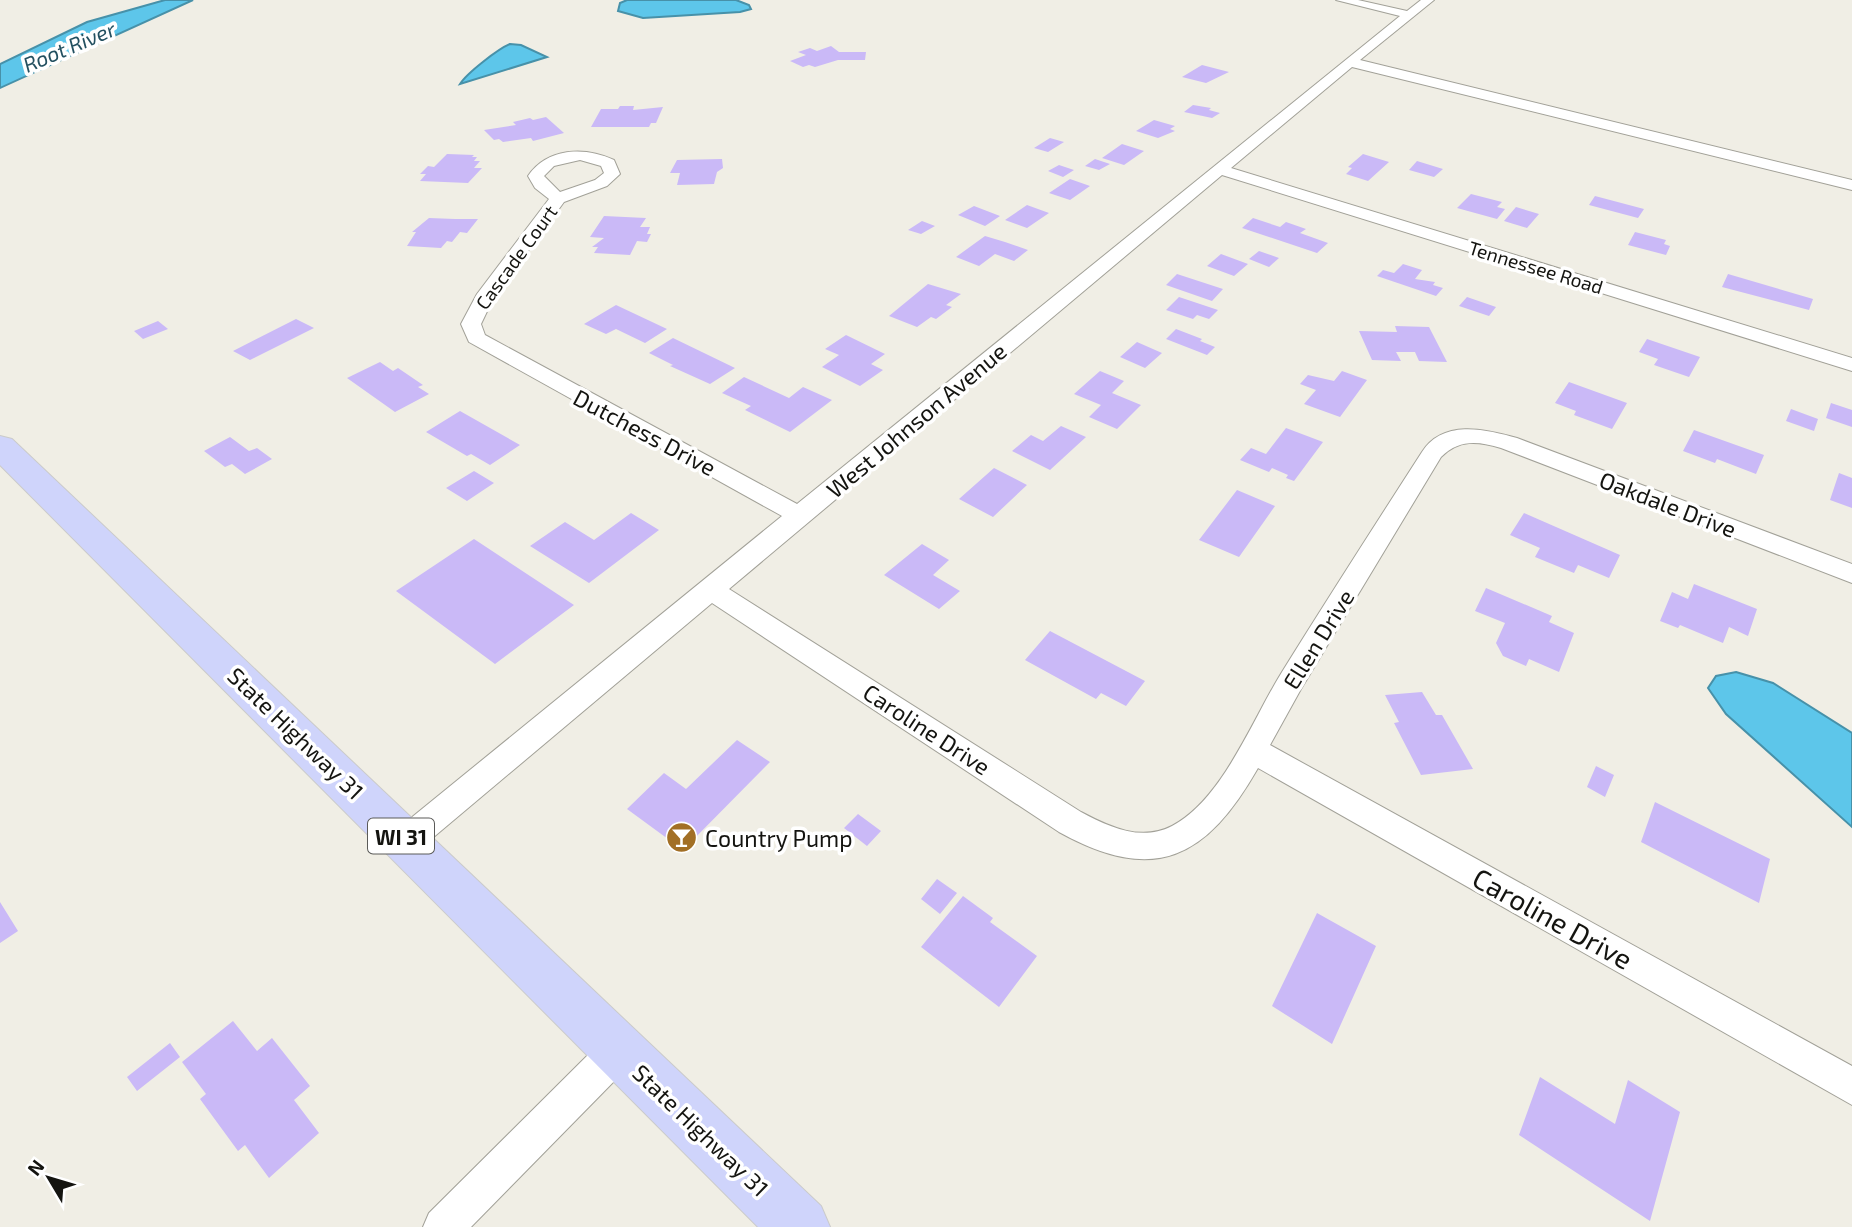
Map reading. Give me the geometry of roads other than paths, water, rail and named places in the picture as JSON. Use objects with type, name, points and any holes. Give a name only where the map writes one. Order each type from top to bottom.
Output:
[{"type":"main road","name":"State Highway 31","points":[[0,446],[800,1227]]},
{"type":"street","points":[[1342,0],[1410,15]]},
{"type":"street","name":"West Johnson Avenue","points":[[406,841],[1219,169],[1428,0]]},
{"type":"street","points":[[1350,62],[1852,186]]},
{"type":"street","name":"Tennessee Road","points":[[1219,169],[1852,365]]},
{"type":"street","name":"Cascade Court","points":[[490,348],[476,338],[471,324],[484,298],[558,198]]},
{"type":"street","name":"Dutchess Drive","points":[[490,348],[801,516]]},
{"type":"street","name":"Ellen Drive","points":[[1150,847],[1186,834],[1205,819],[1253,750],[1276,705],[1433,452],[1449,439],[1470,435],[1483,436]]},
{"type":"street","name":"Oakdale Drive","points":[[1483,436],[1533,452],[1852,575]]},
{"type":"street","name":"Caroline Drive","points":[[712,590],[1070,822],[1096,836],[1129,848],[1150,847]]},
{"type":"street","name":"Caroline Drive","points":[[1253,750],[1852,1086]]},
{"type":"street","points":[[443,1227],[619,1050]]},
{"type":"water","name":"Root River","points":[[165,0],[193,0],[0,88],[0,64],[87,22]]},
{"type":"water","points":[[627,0],[736,0],[749,5],[751,9],[643,18],[618,11],[620,3]]},
{"type":"water","points":[[510,44],[521,45],[547,57],[460,84],[483,62]]},
{"type":"water","points":[[1736,672],[1773,683],[1852,733],[1852,827],[1726,714],[1708,688],[1716,676]]},
{"type":"place","name":"Country Pump","points":[[682,838]]}]
